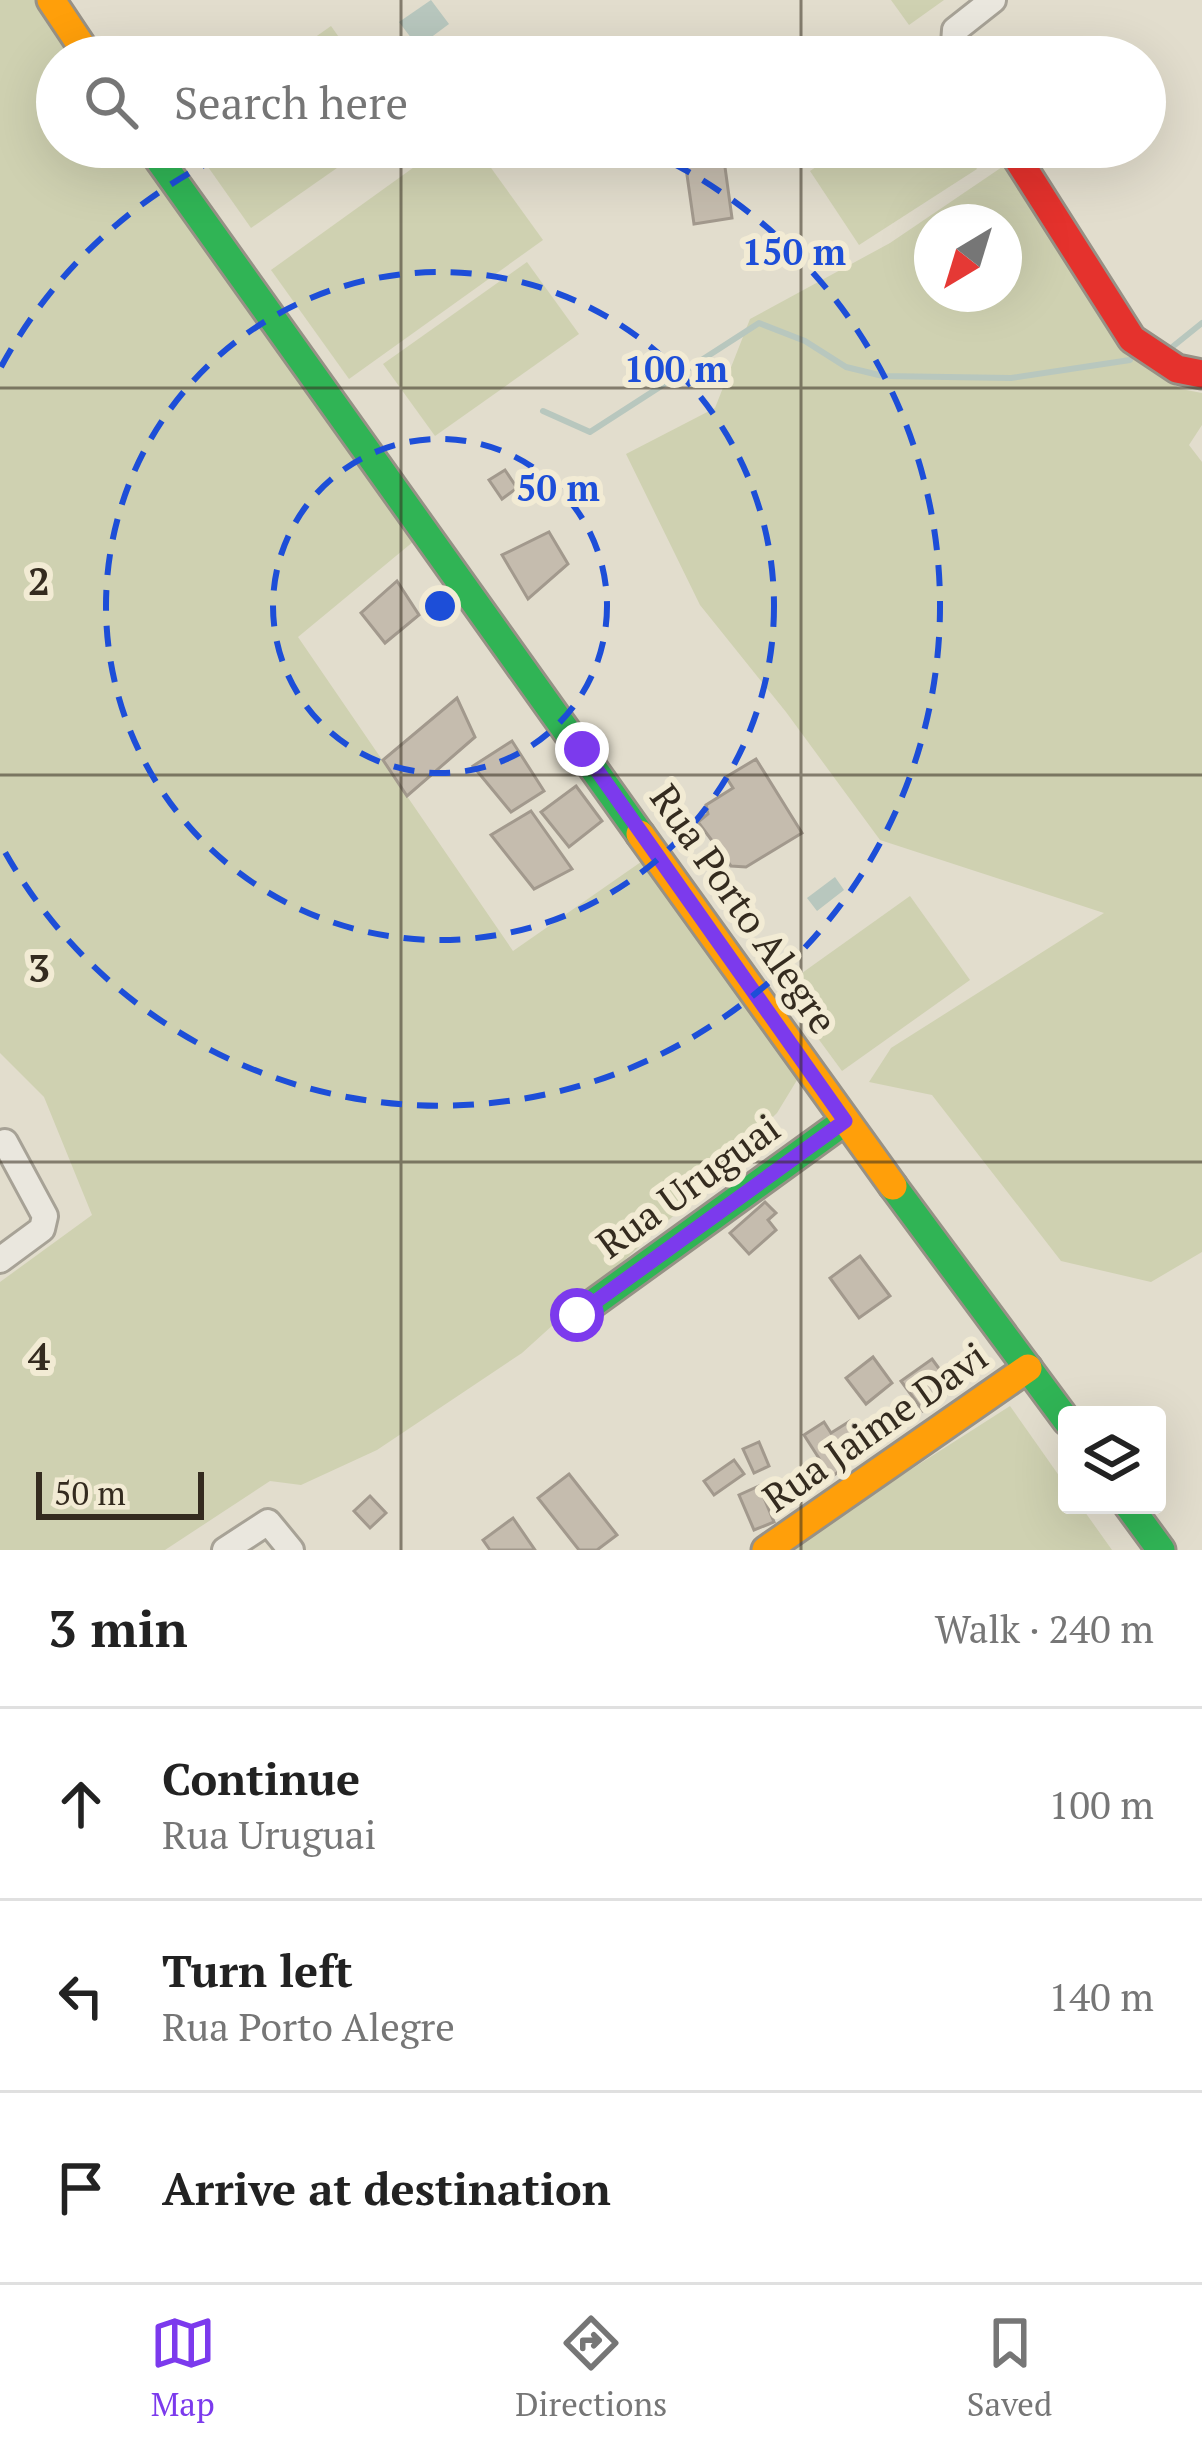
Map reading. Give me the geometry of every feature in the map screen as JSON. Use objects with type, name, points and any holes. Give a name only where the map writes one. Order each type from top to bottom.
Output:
[{"type":"street","points":[[51,0],[75,36]]},
{"type":"street","points":[[955,36],[955,30],[993,0]]},
{"type":"street","name":"Rua Porto Alegre","points":[[165,168],[845,1121],[1058,1409]]},
{"type":"street","points":[[1023,168],[1132,339],[1177,369],[1202,374]]},
{"type":"street","name":"Rua Uruguai","points":[[577,1315],[845,1121]]},
{"type":"street","points":[[0,1260],[42,1229],[45,1216],[5,1142]]},
{"type":"street","name":"Rua Jaime Davi","points":[[766,1550],[1028,1368]]},
{"type":"street","points":[[1135,1514],[1161,1550]]},
{"type":"street","points":[[225,1550],[268,1522],[291,1550]]},
{"type":"green space","points":[[0,0],[64,0],[89,36],[36,36],[36,168],[182,168],[431,527],[298,637],[513,951],[661,848],[811,1057],[777,1113],[670,1219],[522,1353],[377,1450],[301,1485],[270,1481],[165,1550],[0,1550],[0,1282],[92,1215],[44,1097],[0,1053]]},
{"type":"green space","points":[[891,0],[944,0],[909,25]]},
{"type":"green space","points":[[331,26],[338,36],[317,36]]},
{"type":"green space","points":[[209,168],[337,168],[251,228]]},
{"type":"green space","points":[[413,168],[491,168],[543,240],[349,379],[271,270]]},
{"type":"green space","points":[[814,168],[977,169],[923,204],[914,204],[914,210],[859,245],[810,171]]},
{"type":"green space","points":[[1001,168],[1011,168],[1126,355],[1181,389],[1202,393],[1202,425],[1189,445],[1202,462],[1202,1252],[1151,1282],[1061,1261],[932,1095],[869,1082],[891,1048],[1104,913],[880,840],[700,605],[626,454],[715,408],[750,319],[914,227],[914,312],[1022,312],[1022,204],[948,204]]},
{"type":"green space","points":[[527,262],[579,334],[435,436],[383,364]]},
{"type":"green space","points":[[910,896],[970,980],[842,1071],[781,988]]},
{"type":"green space","points":[[1010,1406],[1058,1474],[1058,1514],[1086,1514],[1112,1550],[785,1550]]},
{"type":"shaded area","points":[[431,0],[449,24],[433,36],[410,36],[399,22]]},
{"type":"shaded area","points":[[835,877],[844,890],[817,911],[807,898]]},
{"type":"building","points":[[686,168],[725,168],[732,218],[694,224]]},
{"type":"building","points":[[505,470],[517,488],[502,499],[489,480]]},
{"type":"building","points":[[549,532],[568,564],[528,599],[502,555]]},
{"type":"building","points":[[397,581],[419,615],[385,643],[361,613]]},
{"type":"building","points":[[457,698],[475,737],[407,796],[383,760]]},
{"type":"building","points":[[512,741],[544,791],[511,812],[473,766]]},
{"type":"building","points":[[756,759],[802,833],[746,867],[731,866],[698,822],[708,814],[706,805],[733,788],[726,777]]},
{"type":"building","points":[[576,786],[602,821],[569,847],[541,812]]},
{"type":"building","points":[[531,811],[572,869],[534,889],[491,835]]},
{"type":"building","points":[[765,1202],[776,1213],[768,1220],[776,1230],[749,1254],[730,1233]]},
{"type":"building","points":[[860,1256],[890,1296],[859,1318],[830,1278]]},
{"type":"building","points":[[873,1357],[892,1383],[866,1404],[846,1378]]},
{"type":"building","points":[[932,1359],[954,1389],[923,1411],[901,1381]]},
{"type":"building","points":[[850,1421],[870,1451],[831,1477],[804,1435],[824,1422],[831,1433]]},
{"type":"building","points":[[759,1442],[769,1466],[754,1473],[743,1449]]},
{"type":"building","points":[[734,1460],[744,1474],[714,1495],[704,1481]]},
{"type":"building","points":[[569,1474],[617,1535],[597,1550],[579,1550],[538,1498]]},
{"type":"building","points":[[759,1486],[774,1522],[754,1530],[739,1495]]},
{"type":"building","points":[[370,1496],[386,1513],[370,1528],[354,1511]]},
{"type":"building","points":[[513,1518],[535,1550],[490,1550],[483,1540]]},
{"type":"waterway","points":[[543,411],[590,432],[759,323],[805,341],[846,367],[883,376],[1011,378],[1130,360]]},
{"type":"waterway","points":[[1171,348],[1202,323]]},
{"type":"traffic: fast","points":[[165,168],[640,834]]},
{"type":"traffic: fast","points":[[577,1315],[845,1121]]},
{"type":"traffic: fast","points":[[893,1186],[1058,1409]]},
{"type":"traffic: fast","points":[[1135,1514],[1161,1550]]},
{"type":"traffic: slow","points":[[51,0],[75,36]]},
{"type":"traffic: slow","points":[[640,834],[893,1186]]},
{"type":"traffic: slow","points":[[766,1550],[1028,1368]]},
{"type":"traffic: jam","points":[[1023,168],[1132,339],[1177,369],[1202,374]]},
{"type":"route","points":[[577,1315],[845,1121],[582,749]]}]
